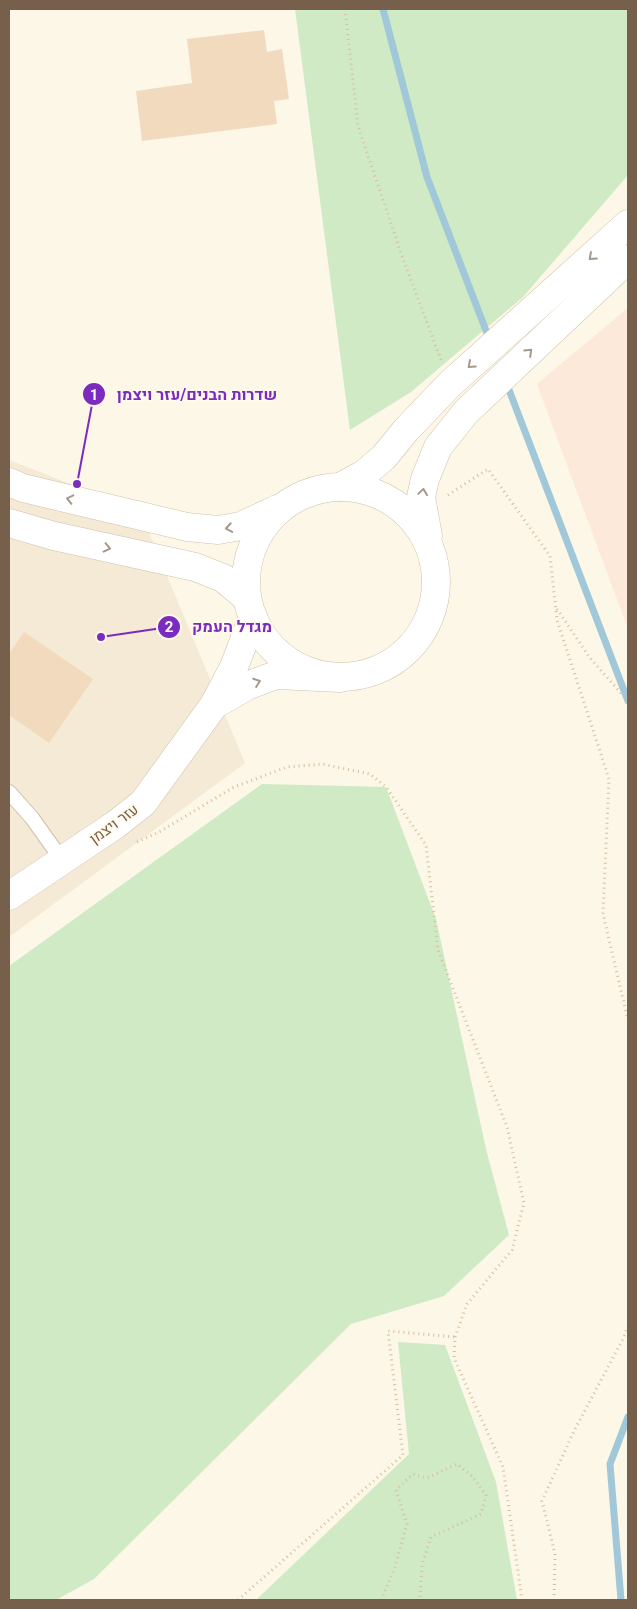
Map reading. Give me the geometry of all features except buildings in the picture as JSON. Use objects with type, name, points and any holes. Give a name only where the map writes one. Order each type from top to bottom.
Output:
[{"type":"main road","points":[[340,487],[364,474],[384,457],[406,430],[450,384],[628,224]]},
{"type":"main road","points":[[214,705],[247,686],[276,675],[340,678],[370,673],[397,660],[418,638],[430,617],[436,593],[436,568],[432,557],[421,497],[425,479],[438,447],[466,412],[628,259]]},
{"type":"main road","points":[[9,482],[23,488],[187,527],[218,530],[241,526],[314,491],[340,487],[366,490],[387,498],[405,511],[419,527],[430,547],[432,557]]},
{"type":"main road","points":[[290,502],[269,521],[254,544],[247,571],[250,608],[255,623],[269,645],[288,661],[311,673],[340,678]]},
{"type":"main road","points":[[9,523],[54,536],[195,568],[224,578],[250,608]]},
{"type":"main road","name":"עזר ויצמן","points":[[9,896],[115,825],[143,803],[214,705],[234,667],[250,608]]},
{"type":"lane","points":[[9,792],[32,818],[62,860]]},
{"type":"path","points":[[345,9],[358,126],[402,256],[450,384]]},
{"type":"path","points":[[423,512],[488,469],[550,556],[557,620],[609,778],[603,914],[628,1020]]},
{"type":"path","points":[[556,608],[590,658],[628,701]]},
{"type":"path","points":[[134,843],[162,831],[234,787],[287,767],[322,764],[370,774],[386,787],[426,844],[438,950],[507,1128],[524,1203],[512,1250],[467,1304],[455,1337],[454,1358],[503,1467],[522,1600]]},
{"type":"path","points":[[554,1600],[555,1554],[542,1501],[574,1431],[628,1326]]},
{"type":"path","points":[[238,1600],[403,1455],[388,1331],[455,1337]]},
{"type":"path","points":[[381,1600],[395,1567],[407,1524],[396,1490],[413,1474],[427,1478],[457,1464],[472,1476],[486,1495],[481,1514],[431,1537],[422,1565],[420,1600]]},
{"type":"shaded area","points":[[628,308],[628,629],[537,384]]},
{"type":"shaded area","points":[[9,460],[140,511],[245,763],[9,937]]},
{"type":"green space","points":[[295,9],[628,9],[628,175],[523,297],[411,392],[350,430]]},
{"type":"green space","points":[[262,784],[386,787],[436,919],[486,1149],[509,1235],[444,1296],[351,1324],[94,1579],[56,1600],[9,1600],[9,966]]},
{"type":"green space","points":[[398,1342],[445,1345],[496,1482],[517,1600],[256,1600],[409,1454]]},
{"type":"waterway","points":[[383,9],[427,177],[490,341]]},
{"type":"waterway","points":[[506,382],[628,701]]},
{"type":"waterway","points":[[621,1600],[610,1464],[628,1417]]},
{"type":"place","name":"שדרות הבנים/עזר ויצמן","points":[[77,484]]},
{"type":"place","name":"מגדל העמק","points":[[101,637]]}]
